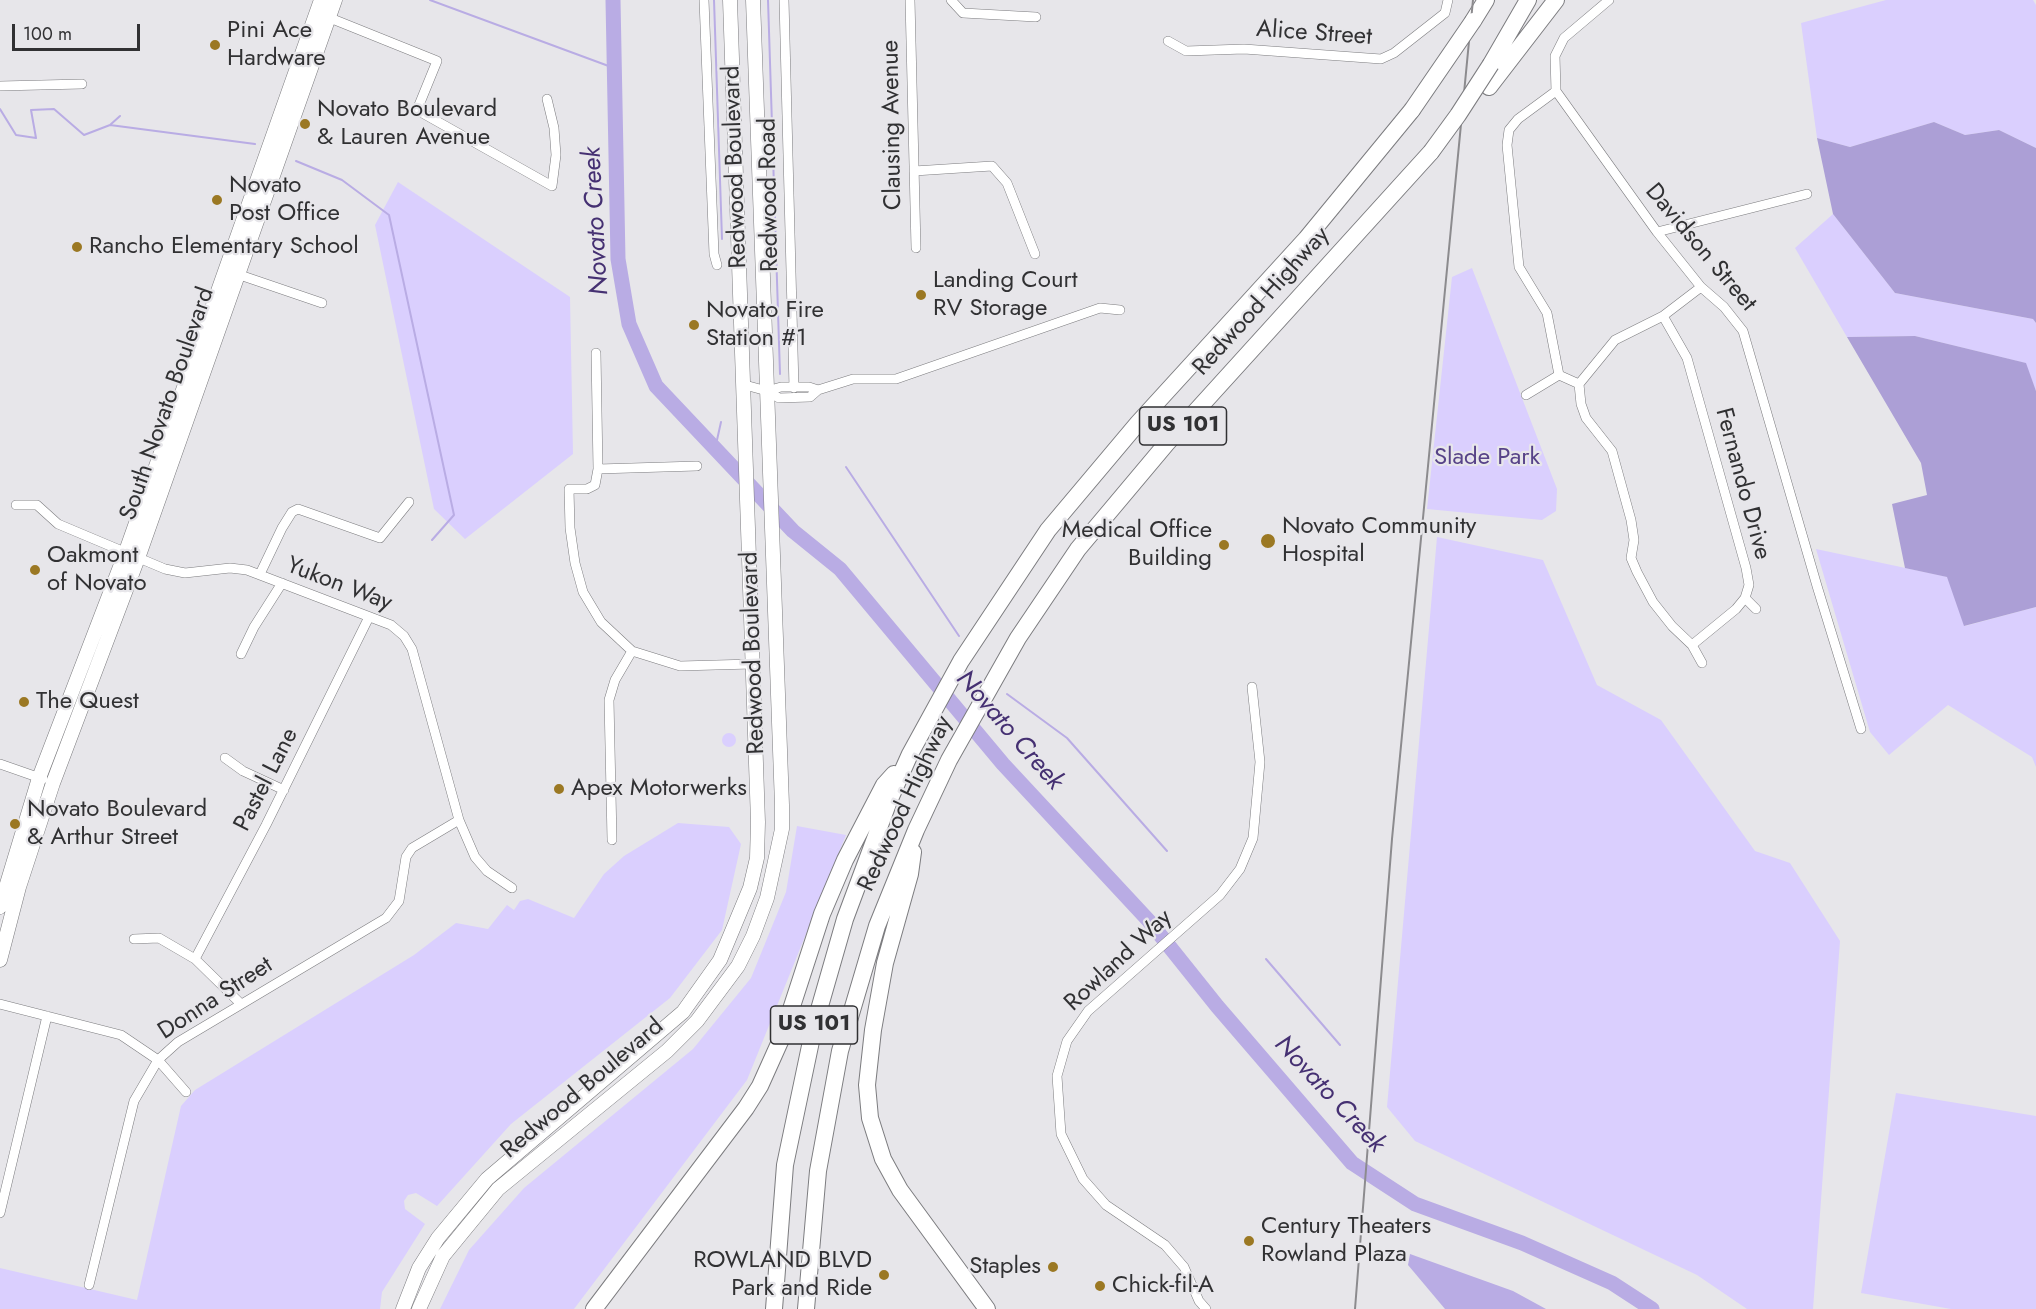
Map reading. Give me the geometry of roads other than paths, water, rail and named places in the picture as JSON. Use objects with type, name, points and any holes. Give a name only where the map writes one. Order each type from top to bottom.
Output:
[{"type":"highway","name":"Redwood Highway","points":[[774,1309],[785,1165],[814,1027],[849,909],[889,801],[923,729],[961,661],[1048,530],[1095,472],[1306,238],[1412,110],[1486,0]]},
{"type":"highway","name":"Redwood Highway","points":[[806,1309],[818,1171],[840,1051],[877,926],[916,830],[949,760],[987,691],[1045,597],[1121,495],[1431,152],[1458,116],[1528,0]]},
{"type":"highway","points":[[1431,152],[1489,87],[1556,0]]},
{"type":"highway","points":[[594,1309],[746,1108],[760,1086],[783,1037],[822,914],[845,860],[884,785],[910,754]]},
{"type":"highway","points":[[916,830],[910,874],[889,945],[873,1030],[868,1070],[869,1111],[882,1159],[900,1190],[987,1309]]},
{"type":"main road","name":"South Novato Boulevard","points":[[0,960],[19,887],[131,556],[322,10],[335,0]]},
{"type":"main road","name":"Redwood Boulevard","points":[[403,1309],[419,1268],[450,1221],[487,1179],[682,1012],[720,960],[737,926],[750,888],[757,858],[745,385],[730,0]]},
{"type":"main road","name":"Redwood Boulevard","points":[[419,1309],[434,1273],[462,1230],[498,1190],[545,1149],[668,1051],[698,1021],[738,966],[753,936],[767,898],[782,829],[753,0]]},
{"type":"main road","name":"South Novato Boulevard","points":[[0,907],[39,778],[131,556]]},
{"type":"main road","points":[[752,664],[776,664]]},
{"type":"main road","points":[[554,1122],[564,1134]]},
{"type":"main road","points":[[535,1138],[545,1149]]},
{"type":"main road","points":[[450,1221],[462,1230]]},
{"type":"street","points":[[704,0],[714,254],[717,265]]},
{"type":"street","name":"Redwood Road","points":[[784,0],[794,388]]},
{"type":"street","name":"Clausing Avenue","points":[[910,0],[916,248]]},
{"type":"street","points":[[951,0],[963,13],[1036,17]]},
{"type":"street","name":"Alice Street","points":[[1168,41],[1186,51],[1244,49],[1381,58],[1394,53],[1445,13],[1448,0]]},
{"type":"street","points":[[1559,375],[1547,313],[1519,267],[1507,145],[1509,130],[1518,118],[1556,91],[1555,56],[1564,38],[1609,0]]},
{"type":"street","points":[[322,10],[437,61],[417,110],[552,186],[556,155],[554,128],[547,99]]},
{"type":"street","points":[[0,86],[82,84]]},
{"type":"street","name":"Davidson Street","points":[[1556,91],[1657,232],[1701,287],[1724,307],[1743,331],[1861,729]]},
{"type":"street","points":[[914,171],[992,166],[1007,183],[1035,254]]},
{"type":"street","points":[[1657,232],[1807,194]]},
{"type":"street","points":[[231,272],[322,303]]},
{"type":"street","points":[[1701,287],[1663,316],[1615,340],[1579,384],[1581,404],[1586,418],[1612,451],[1632,520],[1634,540],[1631,558],[1637,572],[1653,602],[1672,626],[1692,645],[1702,663]]},
{"type":"street","points":[[745,385],[767,391],[779,398],[810,397],[818,390],[853,379],[896,379],[1100,308],[1120,310]]},
{"type":"street","name":"Fernando Drive","points":[[1663,316],[1688,358],[1749,585],[1745,598],[1736,609],[1692,645]]},
{"type":"street","points":[[596,353],[598,469],[595,484],[586,489],[569,489],[573,552],[583,592],[601,622],[632,651],[680,666],[752,664]]},
{"type":"street","points":[[1559,375],[1579,384]]},
{"type":"street","points":[[1526,395],[1559,375]]},
{"type":"street","points":[[767,391],[781,387],[809,387],[818,390]]},
{"type":"street","points":[[598,469],[697,466]]},
{"type":"street","points":[[260,574],[282,528],[292,512],[298,509],[380,538],[409,502]]},
{"type":"street","name":"Yukon Way","points":[[16,505],[37,505],[58,524],[165,569],[185,573],[230,568],[260,574],[391,625],[404,636],[412,649],[459,820],[475,857],[487,871],[512,888]]},
{"type":"street","points":[[241,654],[254,627],[282,583]]},
{"type":"street","points":[[1745,598],[1756,609]]},
{"type":"street","name":"Pastel Lane","points":[[195,958],[284,790],[369,617]]},
{"type":"street","points":[[612,840],[609,700],[615,680],[632,651]]},
{"type":"street","name":"Rowland Way","points":[[1206,1309],[1197,1305],[1184,1267],[1165,1245],[1114,1211],[1095,1194],[1074,1165],[1062,1134],[1056,1076],[1060,1057],[1075,1026],[1107,993],[1232,883],[1247,856],[1253,837],[1260,762],[1252,687]]},
{"type":"street","points":[[225,758],[243,771],[284,790]]},
{"type":"street","points":[[0,764],[53,783]]},
{"type":"street","name":"Donna Street","points":[[89,1285],[134,1101],[158,1060],[178,1042],[386,918],[399,901],[406,856],[412,848],[459,820]]},
{"type":"street","points":[[134,939],[159,938],[195,958],[241,1004]]},
{"type":"street","points":[[0,1004],[121,1035],[158,1060],[186,1092]]},
{"type":"street","points":[[0,1213],[47,1016]]},
{"type":"waterway","points":[[430,0],[614,68]]},
{"type":"waterway","name":"Novato Creek","points":[[613,0],[618,259],[629,324],[656,386],[793,531],[840,569],[1003,764],[1149,921],[1217,1006],[1352,1163],[1415,1204],[1522,1243],[1612,1283],[1652,1309]]},
{"type":"waterway","points":[[714,0],[722,239]]},
{"type":"waterway","points":[[768,0],[780,374]]},
{"type":"waterway","points":[[0,109],[16,135],[36,138],[31,110],[54,109],[84,135],[110,125],[120,116]]},
{"type":"waterway","points":[[110,125],[255,144]]},
{"type":"waterway","points":[[296,161],[342,180],[389,215],[454,515],[432,540]]},
{"type":"waterway","points":[[715,449],[721,422]]},
{"type":"waterway","points":[[846,467],[959,636]]},
{"type":"waterway","points":[[1007,694],[1067,738],[1167,851]]},
{"type":"waterway","points":[[1266,959],[1340,1045]]},
{"type":"railway","points":[[1355,1309],[1392,839],[1473,0]]},
{"type":"place","name":"Pini Ace Hardware","points":[[215,45]]},
{"type":"place","name":"Novato Boulevard & Lauren Avenue","points":[[305,124]]},
{"type":"place","name":"Novato Post Office","points":[[217,200]]},
{"type":"place","name":"Rancho Elementary School","points":[[77,247]]},
{"type":"place","name":"Landing Court RV Storage","points":[[921,295]]},
{"type":"place","name":"Novato Fire Station #1","points":[[694,325]]},
{"type":"place","name":"Novato Community Hospital","points":[[1268,541]]},
{"type":"place","name":"Medical Office Building","points":[[1224,545]]},
{"type":"place","name":"Oakmont of Novato","points":[[35,570]]},
{"type":"place","name":"The Quest","points":[[24,702]]},
{"type":"place","name":"Apex Motorwerks","points":[[559,789]]},
{"type":"place","name":"Novato Boulevard & Arthur Street","points":[[15,824]]},
{"type":"place","name":"Century Theaters Rowland Plaza","points":[[1249,1241]]},
{"type":"place","name":"Staples","points":[[1053,1267]]},
{"type":"place","name":"ROWLAND BLVD Park and Ride","points":[[884,1275]]},
{"type":"place","name":"Chick-fil-A","points":[[1100,1286]]},
{"type":"park label","name":"Slade Park","points":[[1487,458]]}]
